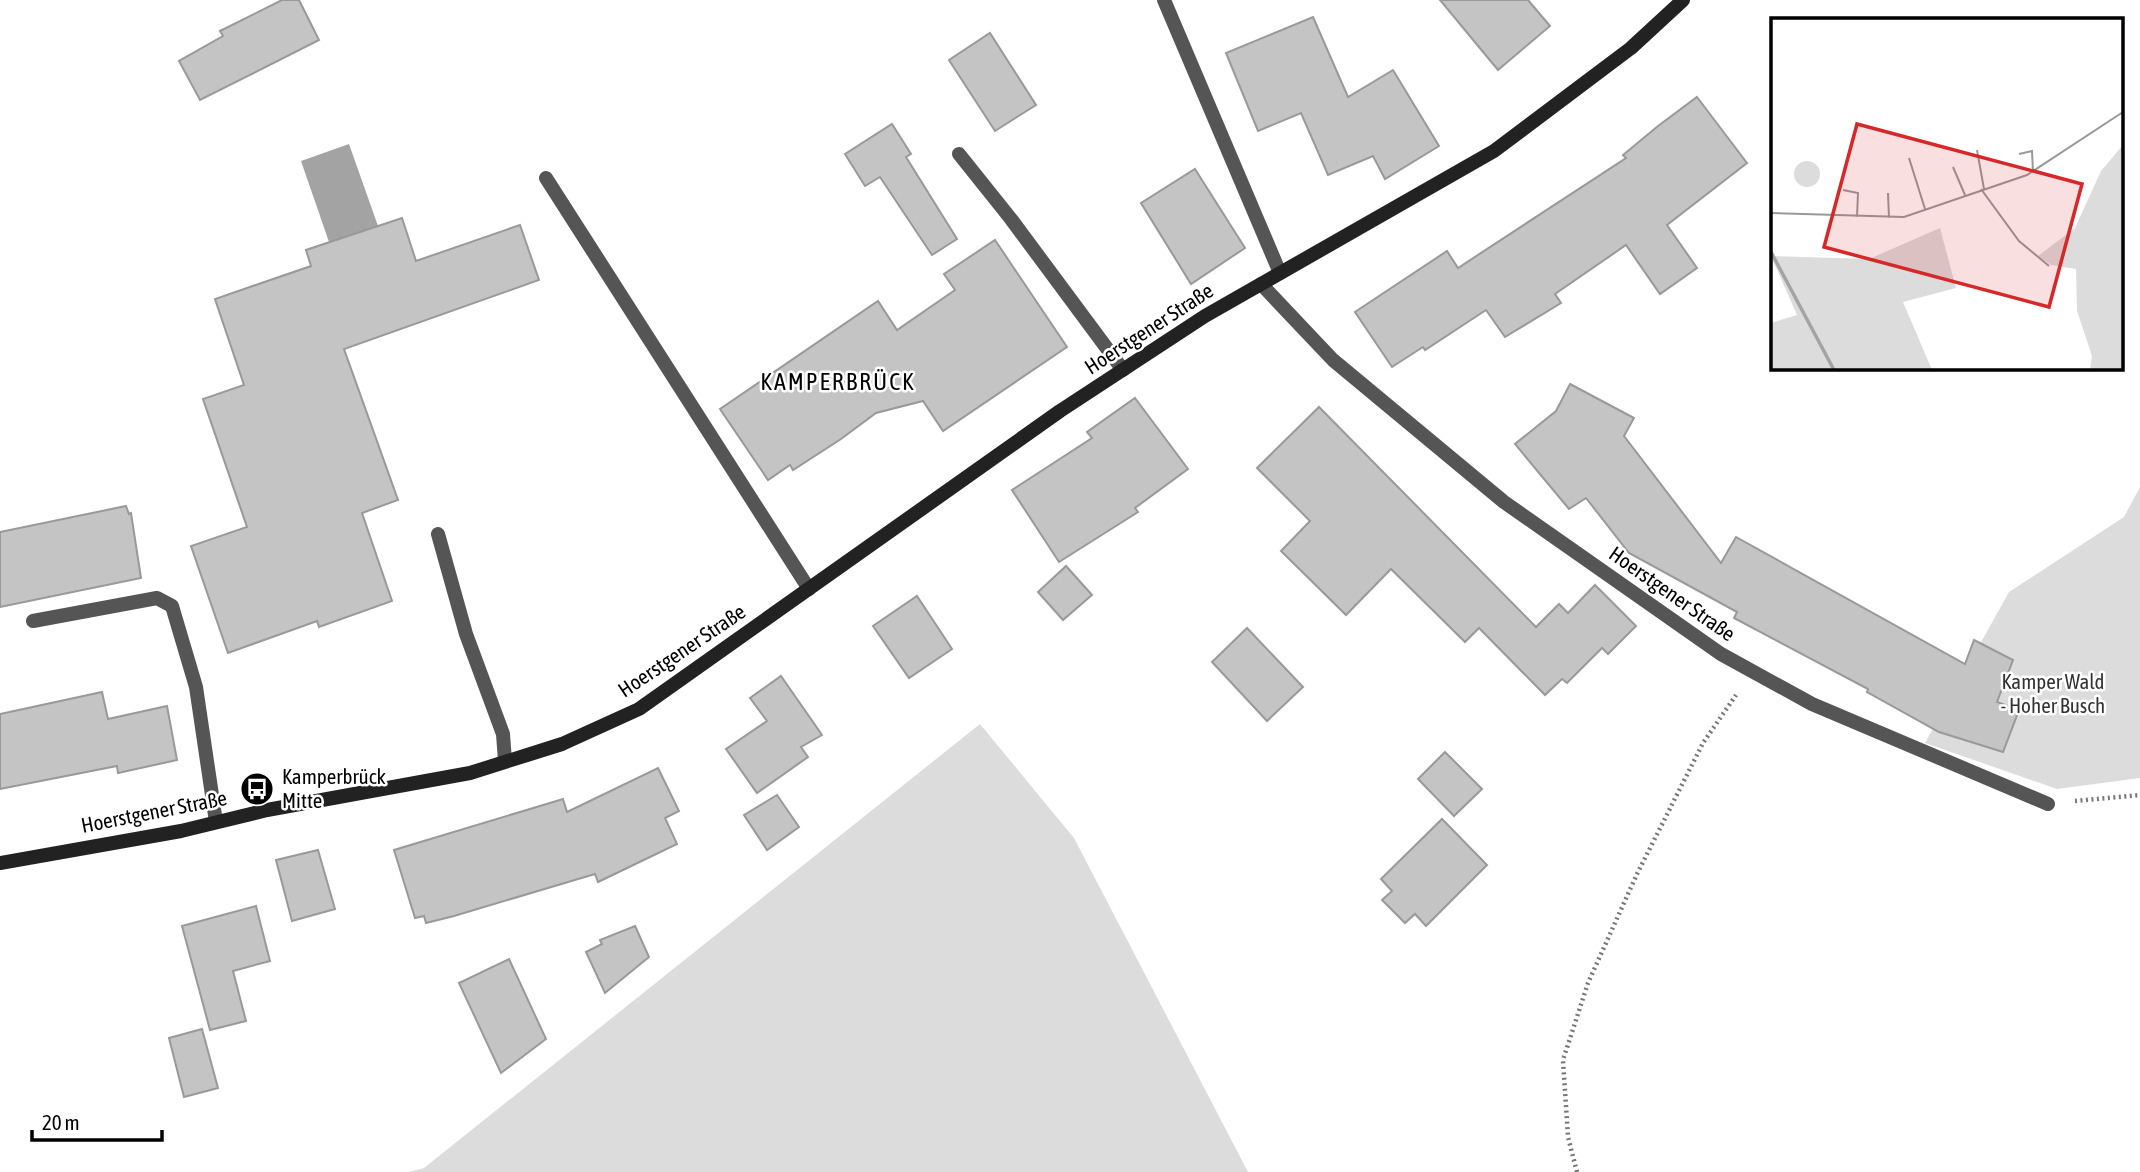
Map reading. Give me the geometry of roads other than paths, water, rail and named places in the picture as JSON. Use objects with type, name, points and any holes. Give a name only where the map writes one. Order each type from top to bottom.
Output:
[{"type":"main road","name":"Hoerstgener Straße","points":[[0,863],[181,831],[267,810],[470,773],[562,744],[639,709],[1060,411],[1205,316],[1494,151],[1631,48],[1681,1]]},
{"type":"lane","points":[[1164,0],[1280,273]]},
{"type":"lane","points":[[959,154],[1011,219],[1123,370]]},
{"type":"lane","points":[[546,178],[809,589]]},
{"type":"lane","name":"Hoerstgener Straße","points":[[1261,284],[1333,360],[1504,502],[1721,654],[1812,704],[2048,804]]},
{"type":"lane","points":[[438,534],[466,634],[503,734],[505,761]]},
{"type":"lane","points":[[33,621],[157,598],[172,606],[196,687],[216,822]]},
{"type":"place","name":"Kamperbrück Mitte","points":[[257,789]]},
{"type":"district","name":"KAMPERBRÜCK","points":[[838,382]]},
{"type":"park label","name":"Kamper Wald - Hoher Busch","points":[[2053,694]]}]
